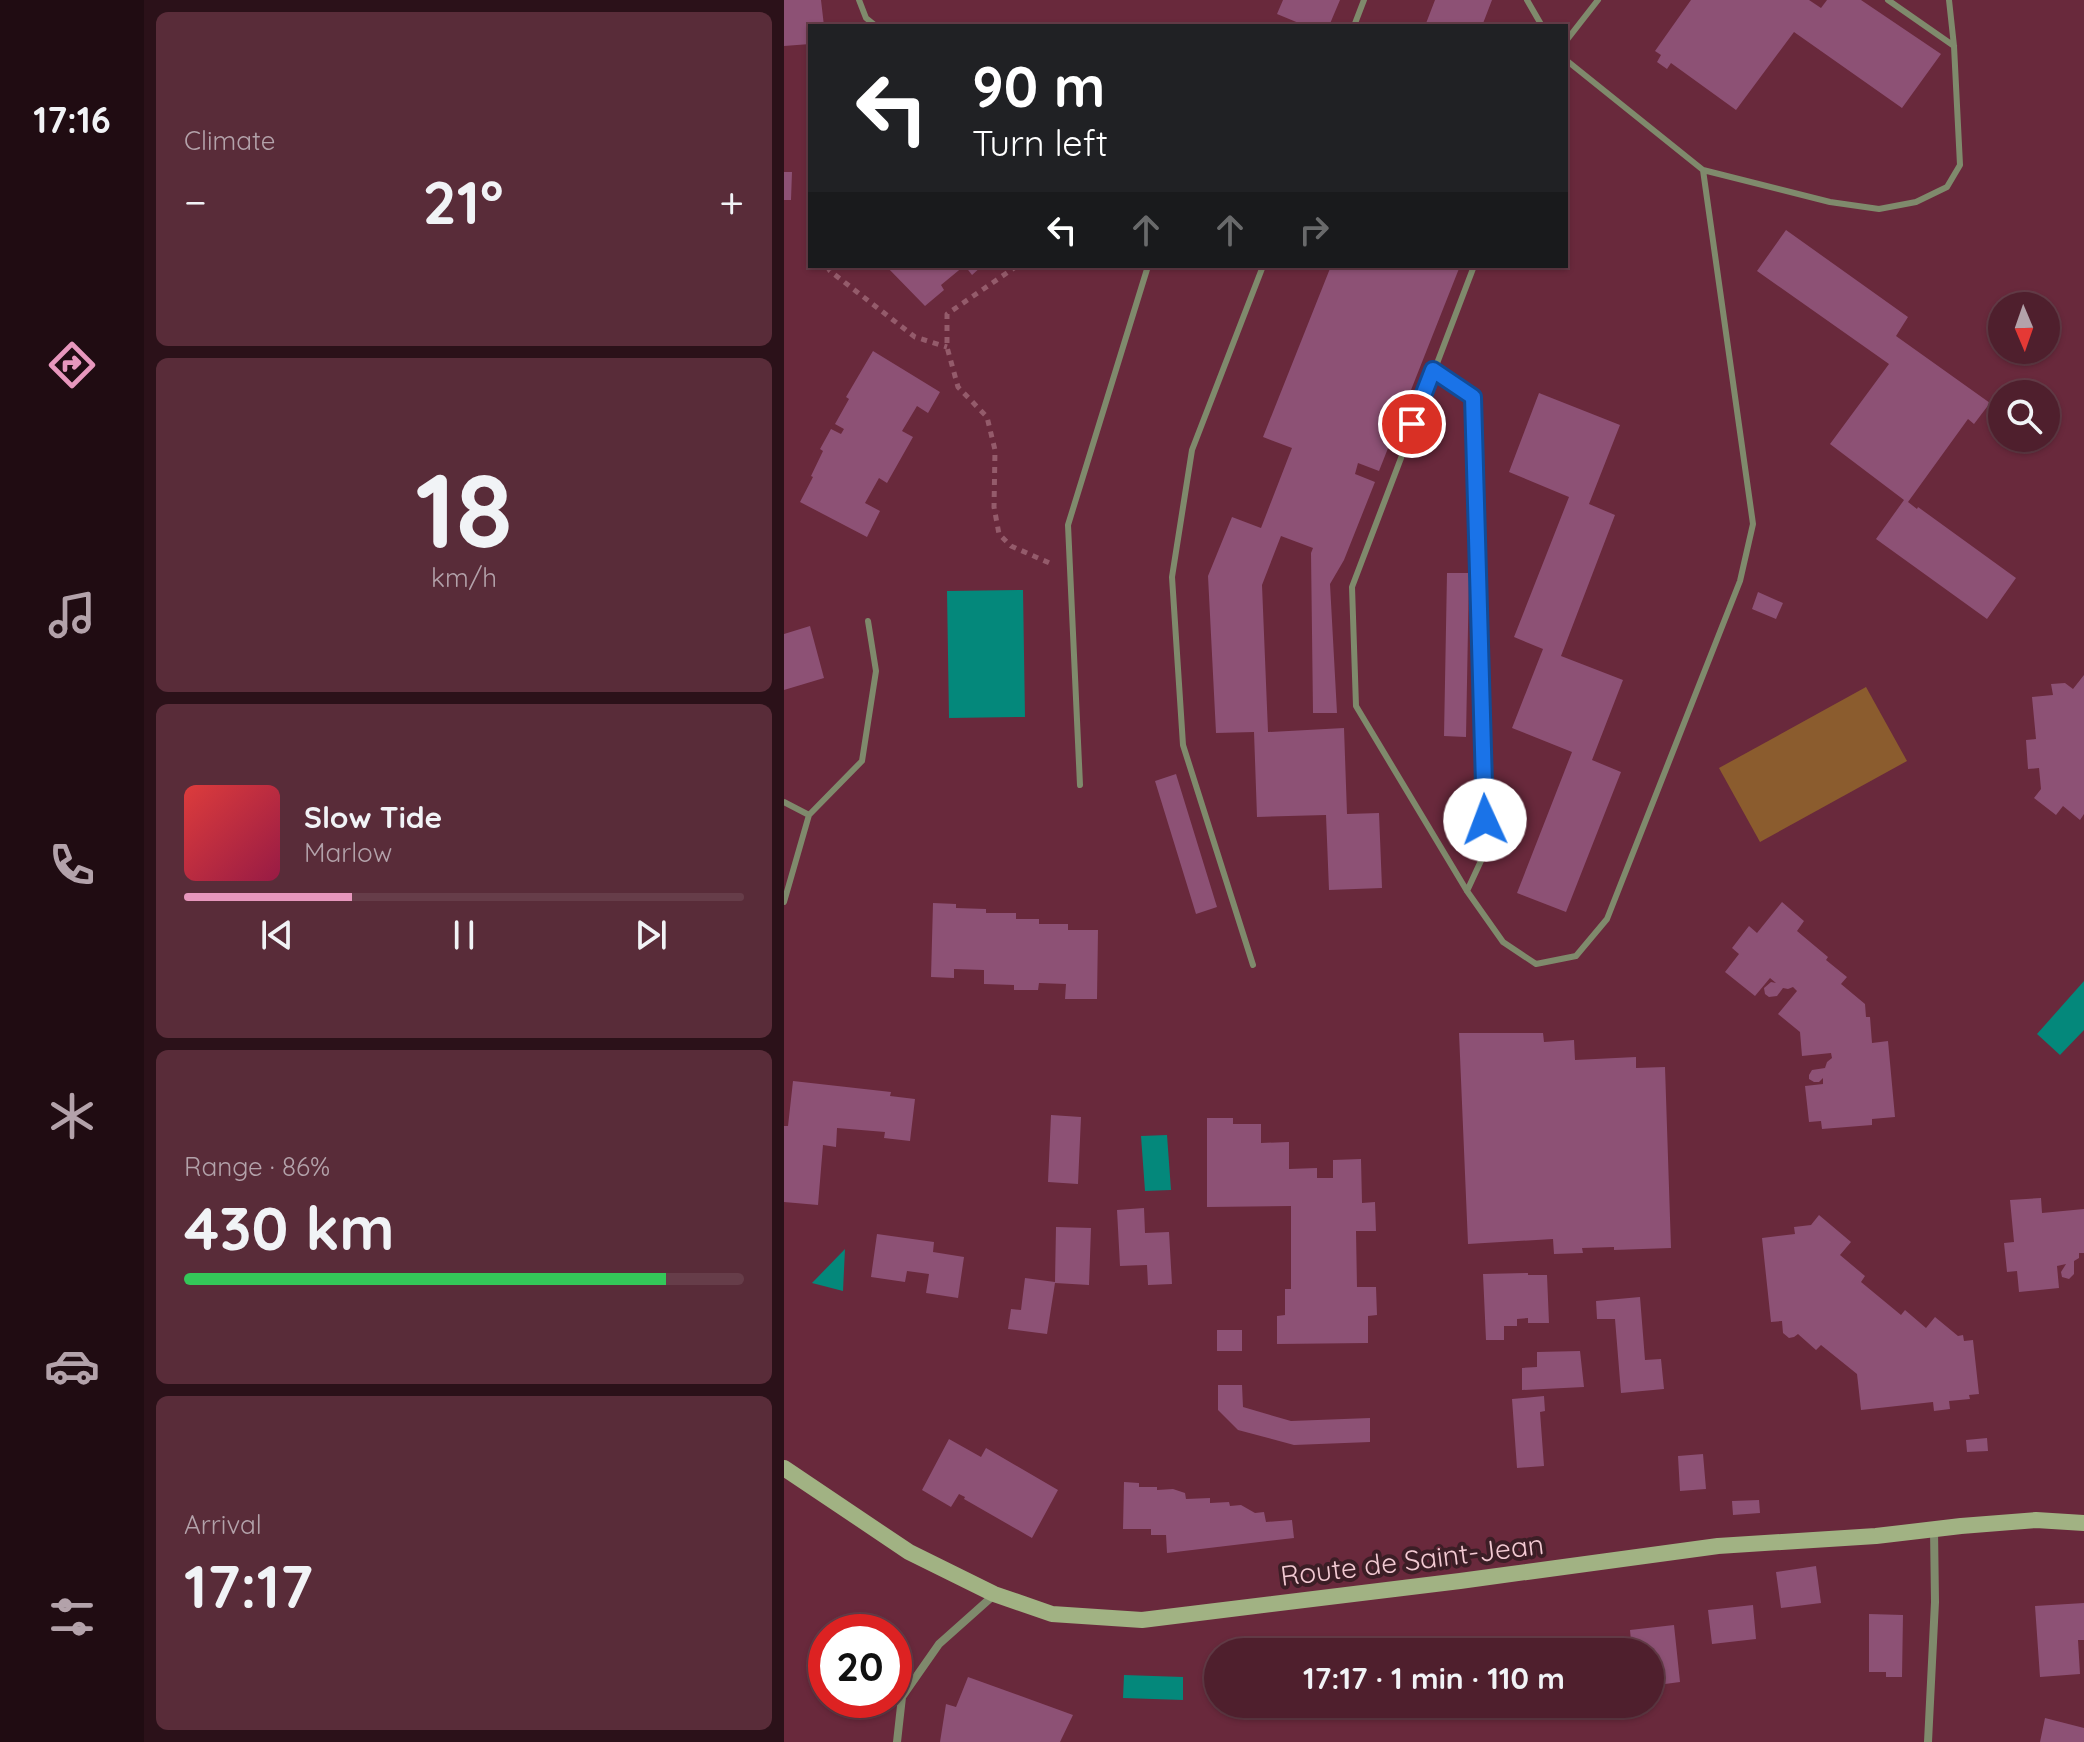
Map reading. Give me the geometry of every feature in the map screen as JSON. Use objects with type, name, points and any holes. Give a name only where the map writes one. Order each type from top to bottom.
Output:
[{"type":"street","name":"Route de Saint-Jean","points":[[784,1468],[909,1552],[994,1594],[1052,1614],[1142,1620],[1718,1546],[1876,1536],[2036,1520],[2084,1523]]},
{"type":"street","points":[[1928,1742],[1935,1602],[1934,1529]]},
{"type":"street","points":[[897,1742],[902,1697],[939,1644],[994,1594]]},
{"type":"lane","points":[[859,0],[866,18],[874,24]]},
{"type":"lane","points":[[1355,24],[1364,0]]},
{"type":"lane","points":[[1527,0],[1541,24]]},
{"type":"lane","points":[[1568,38],[1598,0]]},
{"type":"lane","points":[[1888,0],[1954,46]]},
{"type":"lane","points":[[1568,62],[1703,170],[1830,202],[1879,209],[1916,202],[1947,187],[1960,165],[1949,0]]},
{"type":"lane","points":[[1473,268],[1352,587],[1356,706],[1467,891],[1503,942],[1536,964],[1576,956],[1607,919],[1740,581],[1753,524],[1703,170]]},
{"type":"lane","points":[[1080,785],[1068,525],[1147,268]]},
{"type":"lane","points":[[1253,965],[1183,745],[1172,577],[1192,450],[1262,268]]},
{"type":"lane","points":[[1433,370],[1473,397],[1486,850],[1467,891]]},
{"type":"lane","points":[[784,902],[809,815],[862,761],[876,671],[868,621]]},
{"type":"lane","points":[[784,802],[809,815]]},
{"type":"path","points":[[828,268],[915,337],[947,347]]},
{"type":"path","points":[[1014,268],[947,314],[947,347],[958,387],[987,417],[995,450],[994,507],[999,534],[1011,546],[1070,571]]},
{"type":"shaded area","points":[[1023,590],[1025,717],[949,718],[947,591]]},
{"type":"shaded area","points":[[1866,687],[1907,761],[1760,842],[1719,768]]},
{"type":"shaded area","points":[[2084,981],[2084,1030],[2060,1055],[2037,1034]]},
{"type":"shaded area","points":[[1167,1135],[1171,1190],[1145,1191],[1141,1136]]},
{"type":"shaded area","points":[[845,1249],[843,1291],[812,1283]]},
{"type":"shaded area","points":[[1124,1675],[1183,1677],[1183,1700],[1123,1698]]},
{"type":"building","points":[[784,0],[821,0],[824,24],[808,24],[808,44],[784,46]]},
{"type":"building","points":[[1283,0],[1340,0],[1330,24],[1301,24],[1277,14]]},
{"type":"building","points":[[1435,0],[1492,0],[1483,24],[1426,24]]},
{"type":"building","points":[[1691,0],[1809,0],[1821,8],[1827,0],[1861,0],[1941,54],[1902,108],[1794,32],[1736,110],[1671,63],[1667,69],[1657,62],[1661,55],[1655,51]]},
{"type":"building","points":[[784,172],[792,172],[791,200],[784,200]]},
{"type":"building","points":[[1786,230],[1908,317],[1896,336],[1988,402],[1974,424],[1968,419],[1908,502],[2016,578],[1987,619],[1876,539],[1904,500],[1830,444],[1889,364],[1757,271]]},
{"type":"building","points":[[888,268],[962,268],[941,285],[944,290],[925,306]]},
{"type":"building","points":[[967,268],[980,268],[972,275]]},
{"type":"building","points":[[1330,268],[1459,268],[1379,471],[1358,463],[1355,474],[1375,482],[1344,560],[1330,584],[1337,713],[1313,713],[1313,548],[1281,536],[1262,585],[1268,732],[1344,728],[1347,814],[1379,813],[1382,888],[1329,890],[1326,815],[1257,817],[1254,732],[1216,733],[1208,576],[1232,517],[1261,528],[1292,448],[1263,437]]},
{"type":"building","points":[[873,351],[940,392],[928,413],[917,406],[902,431],[913,437],[887,483],[879,478],[865,503],[880,511],[867,537],[800,502],[831,429],[841,434],[844,429],[835,424],[849,399],[846,397]]},
{"type":"building","points":[[1539,393],[1620,425],[1589,504],[1615,515],[1561,656],[1623,680],[1592,760],[1621,772],[1566,912],[1517,893],[1572,752],[1512,728],[1543,649],[1514,637],[1569,497],[1509,472]]},
{"type":"building","points":[[1447,573],[1469,573],[1466,737],[1444,736]]},
{"type":"building","points":[[1758,592],[1783,603],[1776,619],[1752,609]]},
{"type":"building","points":[[810,626],[824,678],[784,690],[784,634]]},
{"type":"building","points":[[2084,675],[2084,814],[2080,820],[2063,806],[2056,815],[2034,798],[2041,789],[2039,768],[2028,769],[2026,740],[2036,739],[2032,697],[2053,695],[2051,684],[2065,683],[2073,689]]},
{"type":"building","points":[[1176,774],[1217,907],[1196,914],[1155,781]]},
{"type":"building","points":[[1782,902],[1804,921],[1797,931],[1847,977],[1841,984],[1865,1004],[1866,1017],[1870,1017],[1872,1043],[1888,1041],[1895,1117],[1872,1119],[1872,1125],[1822,1129],[1821,1121],[1809,1122],[1805,1086],[1823,1084],[1823,1078],[1814,1082],[1809,1075],[1812,1070],[1825,1068],[1832,1058],[1831,1053],[1802,1056],[1800,1032],[1778,1014],[1797,991],[1793,987],[1783,988],[1777,996],[1769,997],[1764,988],[1771,982],[1776,983],[1770,978],[1755,996],[1725,972],[1739,954],[1732,948],[1749,926],[1757,933]]},
{"type":"building","points":[[933,903],[986,909],[986,913],[1016,913],[1016,919],[1039,919],[1039,924],[1068,924],[1068,930],[1098,930],[1097,999],[1065,999],[1066,984],[1039,983],[1038,990],[1014,990],[1014,985],[984,984],[984,970],[954,969],[954,978],[931,977]]},
{"type":"building","points":[[1459,1033],[1543,1033],[1544,1042],[1574,1040],[1575,1060],[1636,1057],[1636,1068],[1665,1067],[1671,1248],[1582,1248],[1583,1253],[1554,1254],[1553,1239],[1468,1244]]},
{"type":"building","points":[[793,1081],[891,1092],[890,1096],[915,1099],[910,1141],[884,1138],[885,1132],[837,1128],[836,1147],[823,1145],[818,1205],[784,1202],[784,1126],[788,1126]]},
{"type":"building","points":[[1051,1115],[1081,1117],[1078,1184],[1048,1182]]},
{"type":"building","points":[[1207,1118],[1233,1118],[1233,1124],[1261,1124],[1261,1143],[1289,1142],[1289,1169],[1317,1168],[1317,1178],[1333,1178],[1333,1160],[1361,1159],[1362,1203],[1375,1202],[1376,1231],[1356,1231],[1357,1287],[1376,1287],[1377,1315],[1368,1316],[1368,1343],[1277,1344],[1277,1316],[1285,1315],[1285,1289],[1291,1289],[1291,1206],[1207,1207]]},
{"type":"building","points":[[2041,1198],[2042,1213],[2084,1209],[2084,1253],[2079,1253],[2079,1258],[2074,1261],[2074,1274],[2069,1279],[2062,1277],[2061,1272],[2066,1264],[2057,1266],[2059,1288],[2019,1292],[2017,1271],[2007,1272],[2004,1243],[2014,1242],[2010,1200]]},
{"type":"building","points":[[1144,1208],[1145,1233],[1169,1232],[1172,1284],[1148,1285],[1147,1265],[1120,1266],[1117,1210]]},
{"type":"building","points":[[1819,1215],[1851,1242],[1840,1255],[1865,1276],[1861,1282],[1901,1315],[1905,1310],[1926,1328],[1935,1317],[1958,1336],[1963,1335],[1964,1341],[1973,1340],[1979,1394],[1969,1395],[1970,1399],[1949,1401],[1950,1409],[1934,1411],[1933,1402],[1861,1410],[1857,1374],[1821,1345],[1816,1350],[1798,1334],[1789,1338],[1783,1333],[1782,1321],[1771,1322],[1762,1238],[1795,1234],[1794,1227],[1811,1225]]},
{"type":"building","points":[[1056,1227],[1091,1228],[1089,1285],[1055,1283],[1047,1334],[1008,1329],[1011,1309],[1021,1310],[1025,1278],[1055,1282]]},
{"type":"building","points":[[877,1234],[934,1242],[933,1252],[964,1257],[958,1298],[926,1293],[929,1274],[907,1271],[905,1282],[871,1277]]},
{"type":"building","points":[[1483,1274],[1547,1275],[1549,1323],[1528,1323],[1528,1318],[1517,1319],[1517,1326],[1504,1326],[1504,1340],[1486,1340]]},
{"type":"building","points":[[1640,1297],[1645,1360],[1661,1359],[1664,1389],[1621,1393],[1615,1319],[1597,1319],[1596,1301]]},
{"type":"building","points":[[1217,1330],[1242,1330],[1242,1351],[1217,1351]]},
{"type":"building","points":[[1580,1351],[1584,1387],[1522,1390],[1522,1368],[1537,1367],[1537,1352]]},
{"type":"building","points":[[1218,1385],[1242,1385],[1243,1407],[1291,1421],[1370,1418],[1370,1442],[1294,1445],[1238,1430],[1218,1410]]},
{"type":"building","points":[[1544,1396],[1545,1411],[1540,1412],[1544,1466],[1517,1468],[1512,1399]]},
{"type":"building","points":[[1987,1438],[1988,1451],[1967,1452],[1966,1440]]},
{"type":"building","points":[[949,1439],[981,1457],[986,1448],[1058,1490],[1032,1538],[959,1494],[951,1507],[922,1490]]},
{"type":"building","points":[[1703,1454],[1706,1489],[1680,1491],[1678,1456]]},
{"type":"building","points":[[1124,1482],[1139,1483],[1139,1487],[1157,1487],[1157,1490],[1173,1489],[1185,1493],[1186,1499],[1210,1498],[1210,1503],[1241,1505],[1255,1513],[1264,1512],[1266,1522],[1292,1520],[1294,1538],[1167,1553],[1166,1535],[1151,1535],[1151,1529],[1123,1529]]},
{"type":"building","points":[[1759,1500],[1760,1513],[1733,1515],[1732,1501]]},
{"type":"building","points":[[1816,1566],[1821,1603],[1781,1608],[1776,1572]]},
{"type":"building","points":[[2084,1603],[2084,1640],[2078,1640],[2080,1674],[2040,1677],[2035,1606]]},
{"type":"building","points":[[1753,1605],[1756,1639],[1712,1644],[1708,1610]]},
{"type":"building","points":[[1869,1614],[1903,1615],[1902,1677],[1886,1677],[1886,1672],[1869,1672]]},
{"type":"building","points":[[1674,1625],[1680,1682],[1664,1684],[1664,1638],[1631,1638],[1630,1630]]},
{"type":"building","points":[[968,1677],[1073,1715],[1060,1742],[940,1742],[946,1704],[956,1707]]},
{"type":"building","points":[[2045,1718],[2084,1728],[2084,1742],[2040,1742]]},
{"type":"route","points":[[1412,424],[1433,370],[1473,397],[1485,820]]}]
